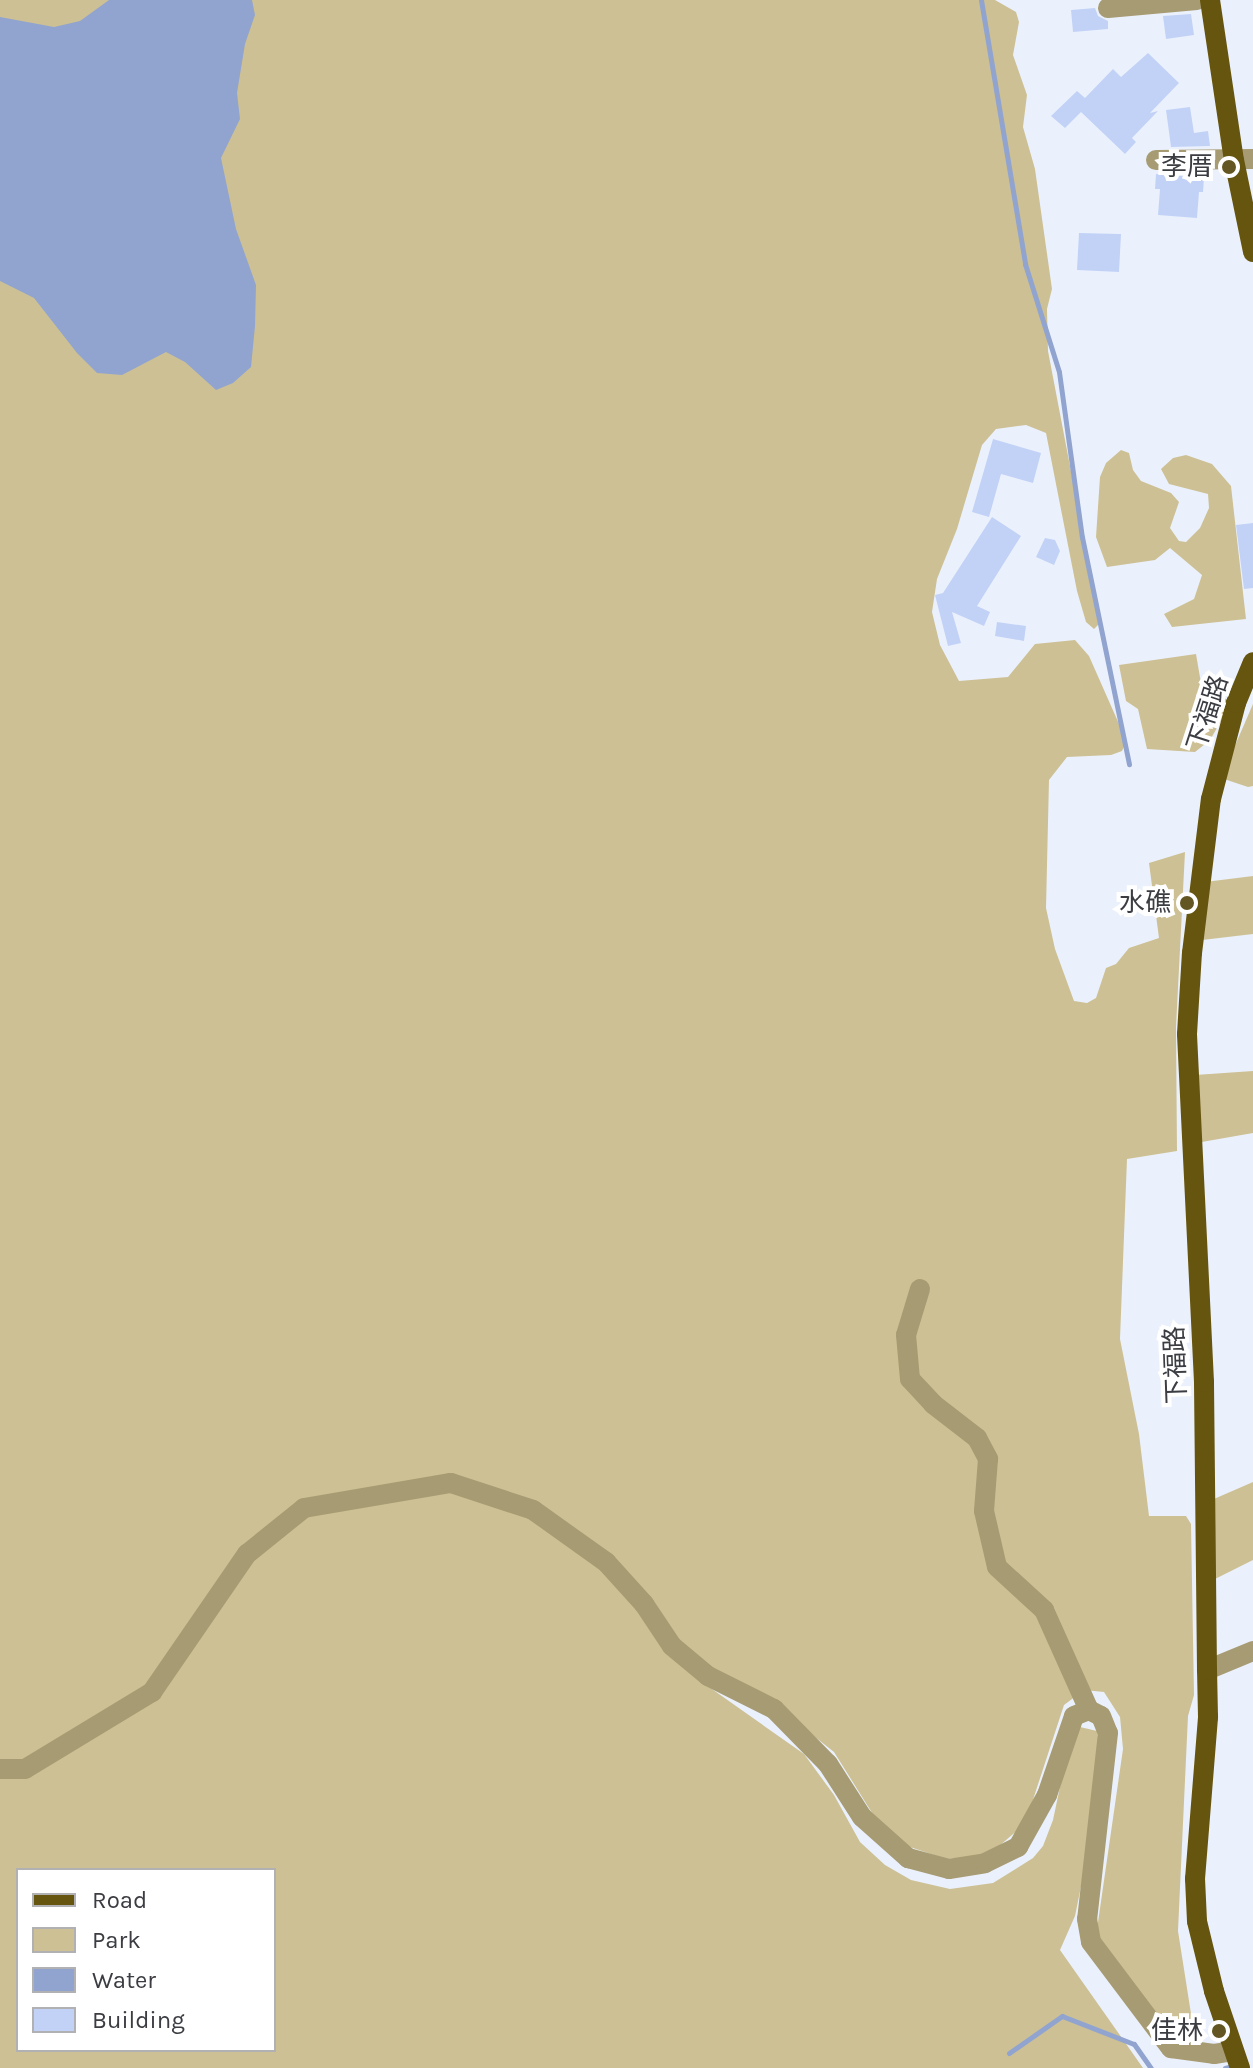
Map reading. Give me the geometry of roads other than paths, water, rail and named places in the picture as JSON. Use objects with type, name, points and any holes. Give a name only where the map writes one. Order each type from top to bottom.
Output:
[{"type":"main road","points":[[1210,0],[1243,159],[1253,252]]},
{"type":"main road","name":"下福路","points":[[1236,2060],[1197,1921],[1195,1879],[1208,1717],[1204,1382],[1187,1034],[1192,953],[1211,799],[1236,703],[1253,662]]},
{"type":"street","points":[[1108,8],[1197,0]]},
{"type":"street","points":[[1156,160],[1243,159]]},
{"type":"street","points":[[920,1289],[906,1335],[910,1379],[933,1404],[977,1438],[988,1459],[984,1511],[997,1567],[1044,1610],[1089,1710],[1101,1716],[1108,1733],[1087,1919],[1091,1942],[1171,2048],[1236,2060]]},
{"type":"street","points":[[0,1769],[25,1769],[152,1692],[247,1554],[304,1508],[451,1483],[533,1510],[606,1562],[644,1604],[672,1646],[708,1676],[774,1709],[828,1764],[862,1817],[908,1858],[949,1869],[985,1863],[1018,1847],[1047,1795],[1074,1716],[1089,1710]]},
{"type":"street","points":[[1207,1670],[1253,1651]]},
{"type":"water","points":[[109,0],[252,0],[255,15],[245,44],[237,93],[240,119],[221,158],[236,229],[256,285],[255,326],[251,367],[233,383],[216,390],[185,362],[166,352],[122,375],[97,373],[77,353],[34,298],[0,281],[0,17],[54,27],[80,21]]},
{"type":"waterway","points":[[981,0],[1025,264],[1059,372],[1082,537],[1129,764]]},
{"type":"waterway","points":[[1009,2053],[1062,2016],[1134,2044],[1151,2068]]},
{"type":"place","name":"李厝","points":[[1229,167]]},
{"type":"place","name":"水礁","points":[[1187,903]]},
{"type":"place","name":"佳林","points":[[1219,2031]]}]
